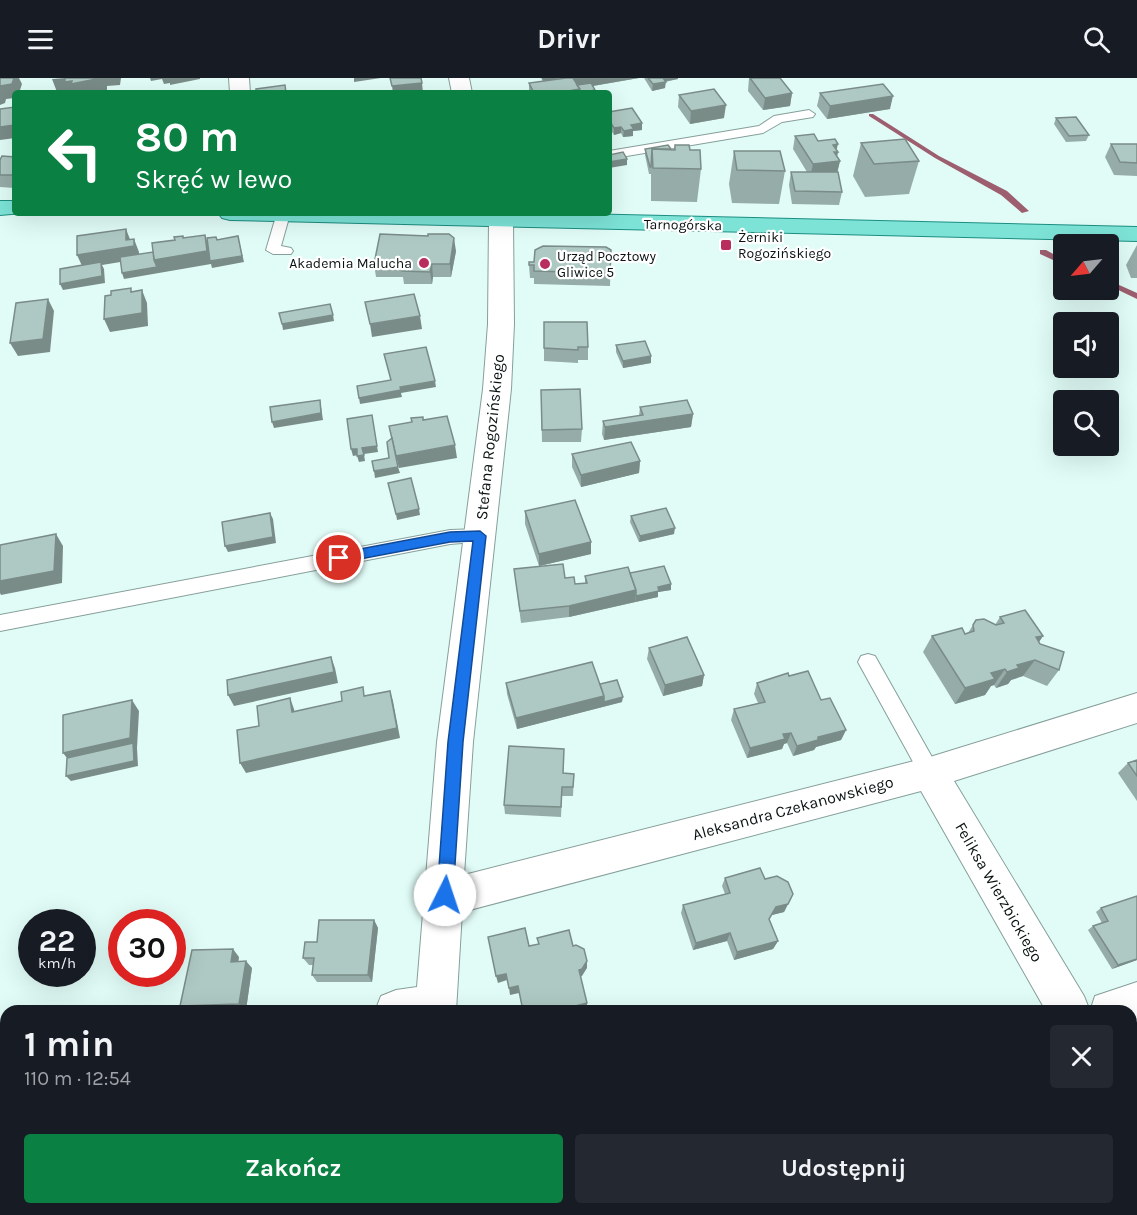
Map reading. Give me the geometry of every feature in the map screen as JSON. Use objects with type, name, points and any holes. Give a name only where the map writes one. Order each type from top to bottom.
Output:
[{"type":"main road","name":"Tarnogórska","points":[[428,216],[1137,234]]},
{"type":"street","name":"Stefana Rogozińskiego","points":[[436,1005],[455,742],[497,389],[501,324],[500,217]]},
{"type":"street","name":"Aleksandra Czekanowskiego","points":[[445,895],[466,892],[930,772],[1137,708]]},
{"type":"street","name":"Feliksa Wierzbickiego","points":[[930,772],[1066,1005]]},
{"type":"lane","points":[[612,154],[763,129],[778,119],[809,114]]},
{"type":"lane","points":[[282,216],[273,250],[286,251]]},
{"type":"lane","points":[[0,623],[450,537],[480,536]]},
{"type":"lane","points":[[868,662],[930,772]]},
{"type":"building","points":[[0,78],[14,78],[12,84],[0,86]]},
{"type":"building","points":[[65,78],[101,78],[71,84],[72,81],[65,82]]},
{"type":"building","points":[[390,78],[421,78],[422,83],[392,86]]},
{"type":"building","points":[[573,78],[580,89],[532,90],[529,83]]},
{"type":"building","points":[[648,78],[663,78],[666,82],[653,84]]},
{"type":"building","points":[[750,78],[780,78],[792,93],[765,98]]},
{"type":"building","points":[[591,83],[595,90],[580,90],[577,85]]},
{"type":"building","points":[[883,84],[893,96],[830,106],[820,93]]},
{"type":"building","points":[[285,85],[286,90],[256,90]]},
{"type":"building","points":[[714,89],[726,105],[691,111],[679,95]]},
{"type":"building","points":[[12,107],[12,125],[0,127],[0,109]]},
{"type":"building","points":[[632,108],[642,123],[631,125],[634,129],[624,131],[621,127],[614,128],[612,111]]},
{"type":"building","points":[[1076,117],[1089,135],[1069,136],[1056,118]]},
{"type":"building","points":[[814,134],[818,141],[835,139],[838,144],[833,145],[838,152],[834,152],[840,161],[813,164],[795,136]]},
{"type":"building","points":[[905,139],[919,161],[874,164],[861,143]]},
{"type":"building","points":[[1111,144],[1137,144],[1137,163],[1120,162]]},
{"type":"building","points":[[668,145],[671,149],[652,149],[650,167],[645,149]]},
{"type":"building","points":[[675,145],[689,145],[690,150],[700,150],[701,169],[653,168],[652,149],[675,150]]},
{"type":"building","points":[[734,151],[780,151],[785,171],[737,170]]},
{"type":"building","points":[[623,152],[627,159],[612,162],[612,154]]},
{"type":"building","points":[[2,156],[12,157],[12,175],[0,175]]},
{"type":"building","points":[[791,172],[838,172],[842,192],[795,191]]},
{"type":"building","points":[[126,229],[126,240],[134,239],[134,246],[77,255],[77,236]]},
{"type":"building","points":[[380,234],[428,236],[428,234],[449,234],[454,238],[450,264],[432,264],[430,272],[402,271],[403,264],[374,264]]},
{"type":"building","points":[[205,235],[207,251],[154,260],[152,243],[175,240],[174,237]]},
{"type":"building","points":[[238,236],[242,256],[210,261],[207,238],[216,237],[217,240]]},
{"type":"building","points":[[543,246],[606,247],[611,250],[610,273],[534,271],[534,265],[529,265],[529,262],[534,262],[535,250]]},
{"type":"building","points":[[153,252],[157,267],[122,273],[120,257]]},
{"type":"building","points":[[101,262],[102,276],[60,284],[60,269]]},
{"type":"building","points":[[131,288],[131,292],[142,290],[142,313],[104,319],[105,296],[111,295],[111,291]]},
{"type":"building","points":[[414,294],[420,316],[370,324],[365,302]]},
{"type":"building","points":[[48,299],[43,339],[10,343],[16,303]]},
{"type":"building","points":[[330,304],[333,315],[282,324],[279,313]]},
{"type":"building","points":[[544,322],[587,322],[588,347],[578,347],[578,350],[544,348]]},
{"type":"building","points":[[645,341],[651,356],[623,361],[616,345]]},
{"type":"building","points":[[426,347],[435,381],[359,398],[357,386],[391,380],[384,354]]},
{"type":"building","points":[[580,389],[582,429],[542,430],[541,390]]},
{"type":"building","points":[[320,400],[321,413],[272,422],[270,407]]},
{"type":"building","points":[[687,400],[693,414],[605,427],[603,421],[643,415],[640,407]]},
{"type":"building","points":[[372,415],[377,446],[362,448],[364,455],[357,456],[357,449],[351,449],[347,419]]},
{"type":"building","points":[[447,416],[455,445],[396,456],[389,426],[412,422],[411,418],[423,417],[423,420]]},
{"type":"building","points":[[392,438],[398,467],[374,471],[372,461],[389,458],[387,442]]},
{"type":"building","points":[[631,442],[640,461],[581,475],[572,454]]},
{"type":"building","points":[[411,478],[419,509],[396,514],[388,483]]},
{"type":"building","points":[[575,500],[591,542],[539,554],[525,511]]},
{"type":"building","points":[[666,508],[675,528],[640,536],[631,516]]},
{"type":"building","points":[[270,513],[273,537],[225,546],[222,522]]},
{"type":"building","points":[[56,534],[54,571],[0,581],[0,545]]},
{"type":"building","points":[[563,564],[565,578],[574,577],[575,584],[587,583],[585,576],[628,567],[636,590],[569,606],[520,611],[514,569]]},
{"type":"building","points":[[664,566],[671,584],[658,587],[659,591],[636,596],[630,573]]},
{"type":"building","points":[[1025,610],[1043,636],[1036,637],[1040,644],[1064,652],[1059,670],[1035,660],[1017,665],[1019,668],[1007,672],[1005,669],[991,673],[995,679],[965,688],[932,636],[962,628],[965,634],[974,631],[973,625],[976,620],[984,619],[996,625],[1004,623],[1000,617]]},
{"type":"building","points":[[687,637],[704,675],[665,685],[649,648]]},
{"type":"building","points":[[331,657],[334,672],[228,695],[227,680]]},
{"type":"building","points":[[592,662],[604,696],[516,718],[506,683]]},
{"type":"building","points":[[808,671],[821,700],[830,698],[846,730],[818,737],[818,740],[797,746],[791,733],[783,734],[785,739],[750,748],[734,709],[765,702],[757,683],[788,673],[789,676]]},
{"type":"building","points":[[617,680],[623,697],[604,702],[600,684]]},
{"type":"building","points":[[363,687],[364,696],[390,691],[397,728],[240,763],[237,730],[259,726],[257,706],[290,698],[292,712],[342,701],[341,692]]},
{"type":"building","points":[[132,700],[130,738],[63,753],[63,715]]},
{"type":"building","points":[[133,743],[134,761],[66,776],[67,758]]},
{"type":"building","points":[[509,746],[564,749],[563,773],[574,774],[573,787],[562,787],[561,807],[504,805]]},
{"type":"building","points":[[1137,760],[1137,776],[1128,763]]},
{"type":"building","points":[[760,868],[765,879],[777,876],[788,882],[793,894],[788,904],[776,907],[769,919],[778,941],[737,952],[730,933],[696,943],[683,905],[730,893],[725,878]]},
{"type":"building","points":[[1137,896],[1137,959],[1118,965],[1093,926],[1108,921],[1101,908]]},
{"type":"building","points":[[319,920],[374,920],[368,975],[312,975],[314,958],[303,958],[305,942],[317,942]]},
{"type":"building","points":[[525,928],[529,946],[539,944],[537,938],[569,930],[573,946],[584,949],[587,961],[579,970],[587,1003],[522,1005],[518,986],[509,988],[506,974],[496,976],[488,937]]},
{"type":"building","points":[[233,949],[231,962],[246,961],[239,1004],[180,1005],[184,987],[186,987],[192,950]]},
{"type":"waterway","points":[[871,115],[937,157],[1004,193],[1025,211]]},
{"type":"waterway","points":[[1043,252],[1053,257]]},
{"type":"waterway","points":[[1119,287],[1137,296]]},
{"type":"place","name":"Żerniki Rogozińskiego","points":[[726,245]]},
{"type":"place","name":"Akademia Malucha","points":[[424,263]]},
{"type":"place","name":"Urząd Pocztowy Gliwice 5","points":[[545,264]]},
{"type":"route","points":[[339,558],[450,537],[480,536],[455,742],[445,895]]}]
